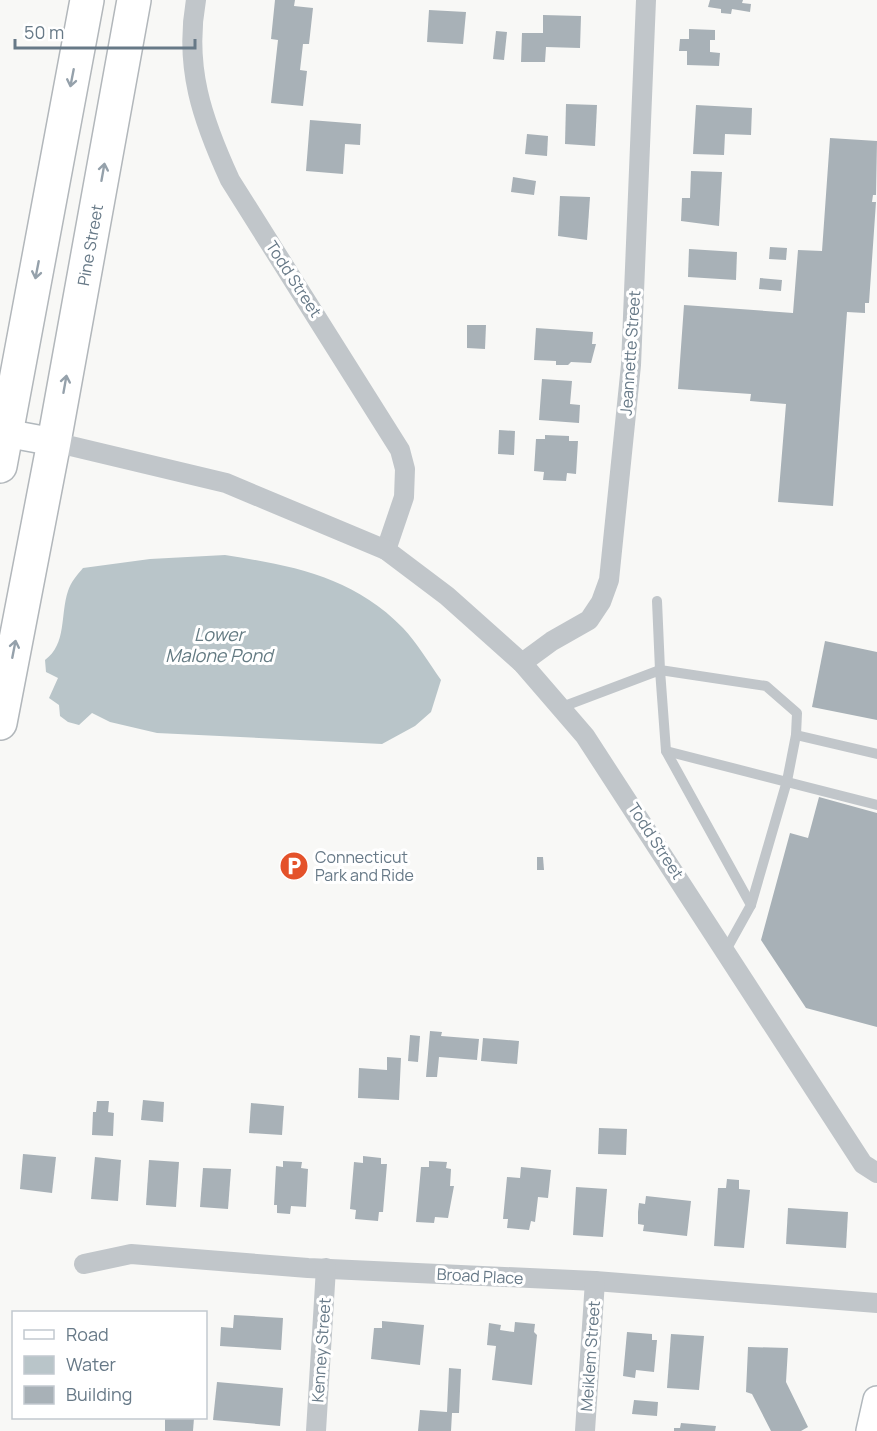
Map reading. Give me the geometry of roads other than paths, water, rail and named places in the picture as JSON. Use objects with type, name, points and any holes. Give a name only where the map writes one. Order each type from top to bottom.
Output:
[{"type":"highway","points":[[0,466],[3,432],[87,0]]},
{"type":"highway","name":"Pine Street","points":[[0,723],[54,442],[134,0]]},
{"type":"main road","points":[[3,432],[54,442]]},
{"type":"main road","points":[[870,1431],[877,1400]]},
{"type":"street","name":"Todd Street","points":[[196,0],[191,29],[193,68],[208,134],[230,180],[400,450],[405,469],[404,497],[386,550]]},
{"type":"street","name":"Jeannette Street","points":[[522,663],[552,641],[589,620],[601,602],[609,580],[631,365],[646,0]]},
{"type":"street","name":"Todd Street","points":[[54,442],[226,483],[386,550],[447,596],[522,663],[585,736],[626,795],[863,1164],[877,1173]]},
{"type":"street","name":"Broad Place","points":[[84,1264],[131,1254],[326,1268],[595,1281],[877,1304]]},
{"type":"street","name":"Kenney Street","points":[[316,1431],[326,1268]]},
{"type":"street","name":"Meiklem Street","points":[[585,1431],[595,1281]]},
{"type":"lane","points":[[657,601],[666,751],[751,905]]},
{"type":"lane","points":[[562,707],[660,670],[766,686],[797,713],[796,735],[787,781],[751,905],[726,950]]},
{"type":"lane","points":[[796,735],[877,754]]},
{"type":"lane","points":[[666,751],[877,805]]},
{"type":"water","name":"Lower Malone Pond","points":[[225,555],[298,569],[320,576],[363,596],[383,610],[408,634],[441,680],[431,712],[415,726],[382,744],[157,733],[110,722],[92,713],[79,725],[68,722],[60,716],[59,705],[49,698],[58,678],[46,672],[45,660],[57,646],[68,591],[83,568],[150,559]]},
{"type":"place","name":"Connecticut Park and Ride","points":[[294,866]]}]
